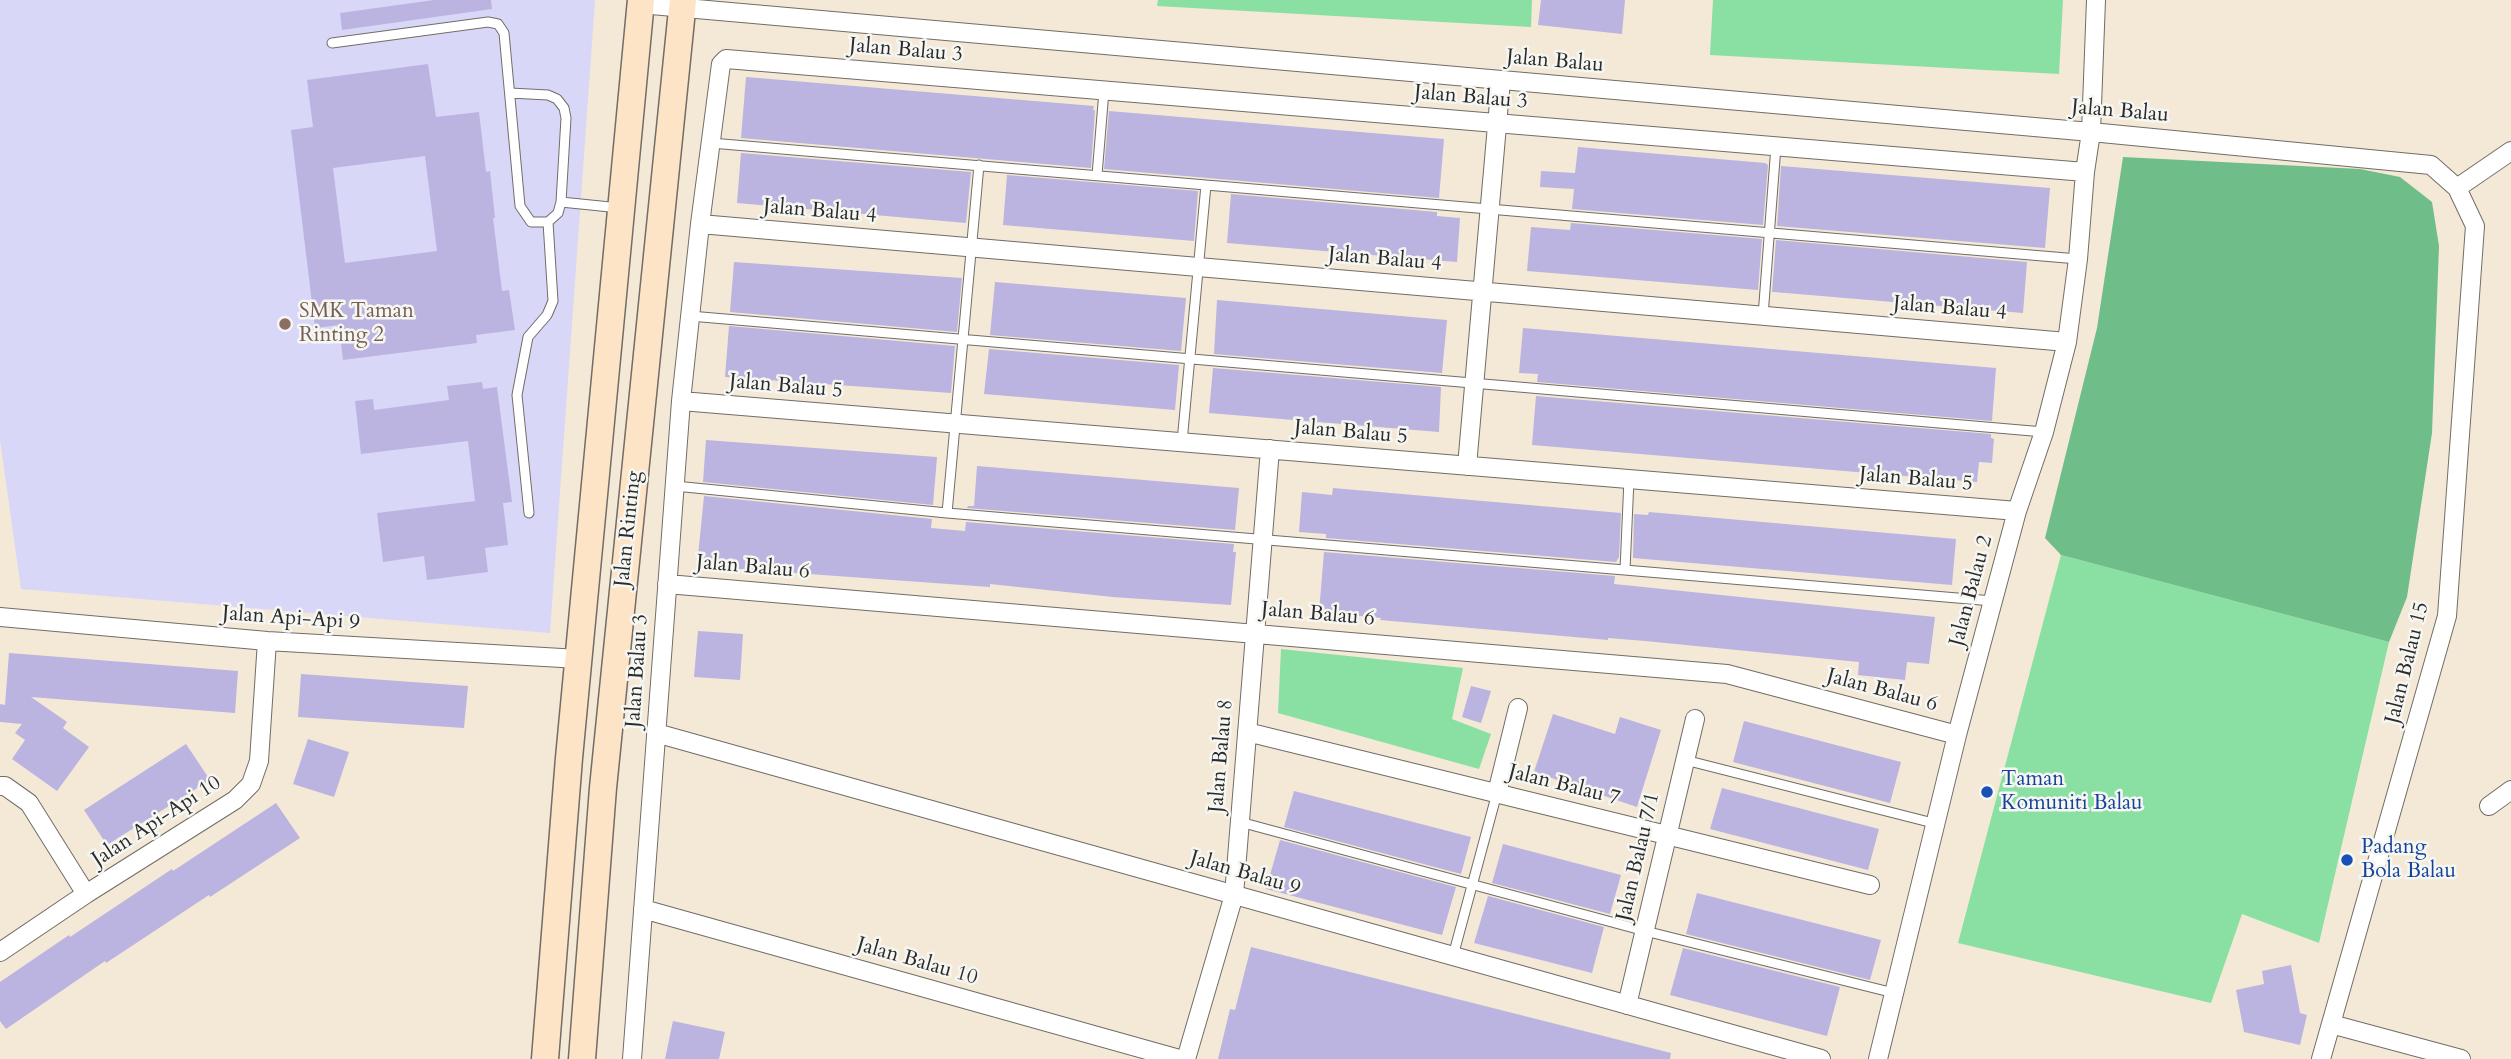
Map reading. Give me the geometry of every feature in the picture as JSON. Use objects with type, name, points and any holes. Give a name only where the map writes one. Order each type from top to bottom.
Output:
[{"type":"main road","name":"Jalan Rinting","points":[[544,1059],[641,2]]},
{"type":"main road","name":"Jalan Rinting","points":[[582,1059],[603,788],[683,4]]},
{"type":"street","name":"Jalan Balau 2","points":[[1878,1059],[1957,735],[2017,511],[2044,432],[2067,342],[2091,132],[2096,0]]},
{"type":"street","name":"Jalan Balau","points":[[641,2],[2431,165],[2457,188]]},
{"type":"street","name":"Jalan Balau 3","points":[[632,1059],[681,401],[721,64],[726,59],[2085,172]]},
{"type":"street","points":[[1467,466],[1501,80]]},
{"type":"street","points":[[2457,188],[2511,151]]},
{"type":"street","name":"Jalan Balau 15","points":[[2321,1059],[2447,616],[2475,226],[2457,188]]},
{"type":"street","name":"Jalan Balau 4","points":[[700,224],[2067,342]]},
{"type":"street","name":"Jalan Balau 5","points":[[681,401],[2017,511]]},
{"type":"street","name":"Jalan Balau 8","points":[[1186,1059],[1234,895],[1270,449]]},
{"type":"street","name":"Jalan Balau 6","points":[[667,584],[1727,674],[1957,735]]},
{"type":"street","name":"Jalan Api-Api 9","points":[[0,617],[267,641],[579,659]]},
{"type":"street","name":"Jalan Api-Api 10","points":[[0,952],[235,800],[250,784],[259,761],[267,641]]},
{"type":"street","points":[[1497,793],[1518,708]]},
{"type":"street","name":"Jalan Balau 7/1","points":[[1627,1005],[1695,719]]},
{"type":"street","name":"Jalan Balau 7","points":[[1247,732],[1870,885]]},
{"type":"street","name":"Jalan Balau 9","points":[[656,733],[1821,1059]]},
{"type":"street","points":[[0,786],[5,786],[29,803],[86,894]]},
{"type":"street","points":[[2488,806],[2511,790]]},
{"type":"street","name":"Jalan Balau 10","points":[[643,909],[1179,1059]]},
{"type":"street","points":[[2331,1024],[2461,1059]]},
{"type":"lane","points":[[332,43],[493,22],[498,24],[504,33],[520,206],[531,222],[548,222],[558,213],[561,202],[566,118],[564,108],[557,99],[548,95],[510,93]]},
{"type":"lane","points":[[1097,175],[1104,91]]},
{"type":"lane","points":[[711,143],[2078,259]]},
{"type":"lane","points":[[1763,316],[1776,146]]},
{"type":"lane","points":[[947,513],[979,165]]},
{"type":"lane","points":[[1182,442],[1206,185]]},
{"type":"lane","points":[[561,202],[621,208]]},
{"type":"lane","points":[[529,513],[517,395],[528,337],[547,315],[553,301],[548,222]]},
{"type":"lane","points":[[690,317],[2044,432]]},
{"type":"lane","points":[[1625,570],[1629,479]]},
{"type":"lane","points":[[675,486],[947,513],[1993,601]]},
{"type":"lane","points":[[1685,760],[1937,824]]},
{"type":"lane","points":[[1453,956],[1497,793]]},
{"type":"lane","points":[[1240,822],[1644,931],[1894,993]]},
{"type":"shaded area","name":"SMK Taman Rinting 2","points":[[0,0],[595,0],[550,633],[21,589],[0,440]]},
{"type":"green space","points":[[1158,0],[1532,0],[1531,27],[1157,6]]},
{"type":"green space","points":[[1713,0],[2063,0],[2059,74],[1710,55]]},
{"type":"green space","points":[[2123,157],[2360,169],[2400,177],[2432,202],[2439,246],[2432,433],[2407,597],[2389,642],[2061,555],[2045,538],[2097,328]]},
{"type":"green space","points":[[2061,555],[2389,642],[2319,943],[2242,914],[2211,1003],[1958,943]]},
{"type":"green space","points":[[1281,649],[1463,668],[1452,719],[1491,734],[1479,769],[1278,713]]},
{"type":"building","points":[[434,0],[491,0],[492,9],[342,30],[340,13]]},
{"type":"building","points":[[1541,0],[1625,0],[1622,34],[1538,25]]},
{"type":"building","points":[[428,64],[436,117],[479,112],[486,172],[490,171],[502,291],[509,290],[515,330],[476,335],[477,343],[343,360],[339,325],[315,328],[291,130],[313,127],[307,80]],"holes":[[[425,156],[437,251],[345,263],[333,168]]]},
{"type":"building","points":[[746,77],[1094,106],[1091,168],[741,138]]},
{"type":"building","points":[[1109,111],[1444,139],[1439,198],[1104,169]]},
{"type":"building","points":[[1578,147],[1765,163],[1768,165],[1763,225],[1572,209],[1574,189],[1540,187],[1541,171],[1575,173]]},
{"type":"building","points":[[741,153],[971,172],[966,223],[737,203]]},
{"type":"building","points":[[1781,166],[2050,188],[2045,248],[1777,226]]},
{"type":"building","points":[[1007,175],[1198,191],[1194,241],[1003,225]]},
{"type":"building","points":[[1231,194],[1437,212],[1437,216],[1460,218],[1457,262],[1227,243]]},
{"type":"building","points":[[1571,223],[1762,239],[1758,290],[1527,271],[1531,227],[1570,230]]},
{"type":"building","points":[[1776,240],[2027,262],[2023,313],[1772,292]]},
{"type":"building","points":[[734,262],[962,278],[957,332],[730,312]]},
{"type":"building","points":[[995,282],[1186,298],[1181,351],[990,335]]},
{"type":"building","points":[[1217,300],[1447,320],[1442,373],[1214,354]]},
{"type":"building","points":[[729,326],[955,346],[951,393],[725,377]]},
{"type":"building","points":[[1523,328],[1996,368],[1992,421],[1537,382],[1538,374],[1519,373]]},
{"type":"building","points":[[989,349],[1179,365],[1175,410],[984,394]]},
{"type":"building","points":[[1213,368],[1441,387],[1439,432],[1209,413]]},
{"type":"building","points":[[482,382],[483,389],[497,387],[512,502],[503,503],[508,545],[485,548],[488,572],[427,580],[424,556],[383,562],[377,513],[475,501],[468,441],[361,454],[355,401],[373,399],[374,410],[449,400],[447,386]]},
{"type":"building","points":[[1536,396],[1991,434],[1994,439],[1992,463],[1979,462],[1977,482],[1532,445]]},
{"type":"building","points":[[706,440],[937,457],[933,505],[703,482]]},
{"type":"building","points":[[977,466],[1239,488],[1235,530],[967,508],[974,506]]},
{"type":"building","points":[[1333,488],[1621,513],[1619,557],[1616,562],[1326,538],[1326,534],[1299,532],[1302,492],[1332,495]]},
{"type":"building","points":[[704,496],[932,519],[931,528],[965,531],[966,522],[1234,544],[1233,552],[1236,552],[1231,605],[1113,597],[990,584],[990,587],[697,566]]},
{"type":"building","points":[[1649,512],[1956,539],[1952,585],[1633,558],[1634,514],[1648,515]]},
{"type":"building","points":[[1324,552],[1615,576],[1614,584],[1935,617],[1929,664],[1907,662],[1905,680],[1858,675],[1859,662],[1645,641],[1380,620],[1381,618],[1319,612]]},
{"type":"building","points":[[698,631],[743,634],[740,680],[694,677]]},
{"type":"building","points":[[9,653],[238,671],[235,713],[31,697],[67,722],[63,728],[89,747],[57,791],[12,759],[25,740],[15,733],[22,724],[0,722],[0,704],[5,705]]},
{"type":"building","points":[[301,674],[468,686],[464,728],[298,717]]},
{"type":"building","points":[[1471,686],[1491,691],[1481,723],[1462,717]]},
{"type":"building","points":[[1553,714],[1615,734],[1620,717],[1661,730],[1637,807],[1534,772]]},
{"type":"building","points":[[1744,721],[1901,762],[1890,803],[1733,762]]},
{"type":"building","points":[[308,739],[349,752],[334,797],[293,784]]},
{"type":"building","points":[[186,744],[210,780],[107,845],[84,810]]},
{"type":"building","points":[[1722,788],[1879,829],[1868,870],[1710,829]]},
{"type":"building","points":[[1294,791],[1471,837],[1461,874],[1284,827]]},
{"type":"building","points":[[276,803],[300,838],[106,963],[105,961],[6,1029],[0,1021],[0,982]]},
{"type":"building","points":[[1280,840],[1456,887],[1442,935],[1266,889]]},
{"type":"building","points":[[1503,844],[1621,875],[1610,914],[1492,883]]},
{"type":"building","points":[[1697,893],[1881,940],[1870,980],[1686,934]]},
{"type":"building","points":[[1488,896],[1604,927],[1592,973],[1474,943]]},
{"type":"building","points":[[1251,947],[1671,1053],[1670,1059],[1218,1059],[1230,1009],[1235,1010]]},
{"type":"building","points":[[1683,948],[1840,987],[1827,1036],[1670,995]]},
{"type":"building","points":[[2291,965],[2300,1013],[2307,1015],[2300,1045],[2244,1032],[2236,990],[2264,984],[2262,971]]},
{"type":"building","points":[[673,1021],[725,1032],[719,1059],[665,1059]]},
{"type":"place","name":"SMK Taman Rinting 2","points":[[285,324]]},
{"type":"place","name":"Taman Komuniti Balau","points":[[1987,792]]},
{"type":"place","name":"Padang Bola Balau","points":[[2347,860]]}]
